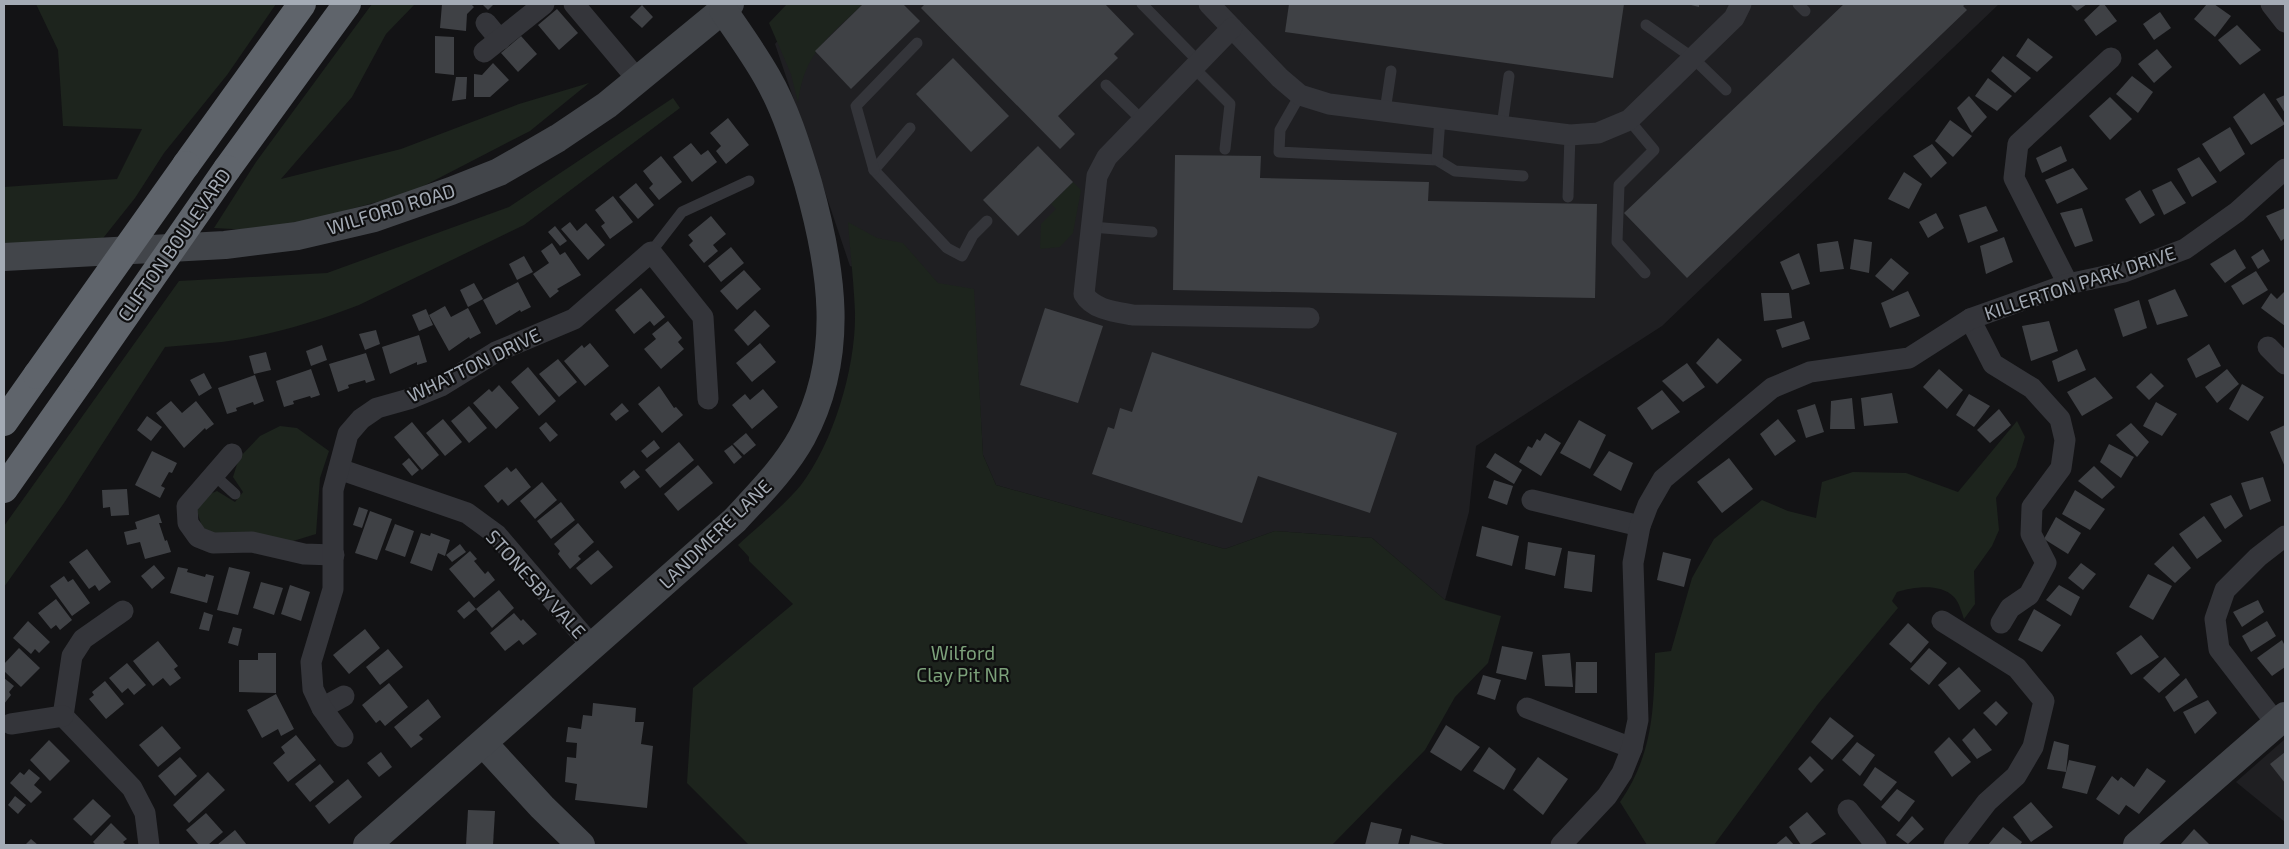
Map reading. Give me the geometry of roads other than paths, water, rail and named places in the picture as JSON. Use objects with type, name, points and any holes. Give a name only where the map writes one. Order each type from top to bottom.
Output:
[{"type":"highway","name":"CLIFTON BOULEVARD","points":[[4,422],[302,4]]},
{"type":"highway","name":"CLIFTON BOULEVARD","points":[[4,489],[227,169],[347,4]]},
{"type":"street","points":[[490,38],[544,4]]},
{"type":"street","points":[[574,4],[638,80]]},
{"type":"street","points":[[1209,4],[1280,78],[1300,95],[1330,104],[1570,135],[1598,133],[1628,120],[1734,18],[1741,4]]},
{"type":"street","points":[[2271,4],[2285,22]]},
{"type":"street","name":"WILFORD ROAD","points":[[4,258],[225,245],[297,236],[374,218],[499,172],[558,138],[607,105],[726,7]]},
{"type":"street","name":"LANDMERE LANE","points":[[367,845],[484,744],[735,520],[772,481],[802,437],[820,393],[829,350],[832,308],[822,233],[787,119],[768,77],[726,7]]},
{"type":"street","points":[[1232,28],[1107,157],[1097,176],[1084,294],[1089,302],[1109,310],[1134,315],[1309,318]]},
{"type":"street","points":[[2068,284],[2014,178],[2018,144],[2111,58]]},
{"type":"street","name":"KILLERTON PARK DRIVE","points":[[1561,845],[1607,796],[1622,773],[1632,748],[1638,720],[1633,563],[1640,526],[1648,505],[1663,479],[1772,388],[1810,372],[1910,358],[1970,319],[2068,284],[2124,272],[2185,249],[2237,212],[2285,169]]},
{"type":"street","points":[[651,252],[703,317],[708,399]]},
{"type":"street","name":"WHATTON DRIVE","points":[[343,737],[322,708],[313,689],[311,662],[332,589],[334,555],[333,490],[348,434],[360,419],[376,408],[441,386],[496,352],[574,319],[651,252]]},
{"type":"street","points":[[1970,319],[1993,364],[2032,388],[2060,419],[2065,440],[2061,468],[2032,507],[2031,534],[2046,563],[2029,595],[2010,608],[2001,624]]},
{"type":"street","points":[[2268,347],[2285,364]]},
{"type":"street","points":[[232,454],[187,506],[188,522],[198,537],[213,543],[252,542],[304,554],[334,555]]},
{"type":"street","name":"STONESBY VALE","points":[[339,469],[467,513],[486,526],[497,535],[593,647]]},
{"type":"street","points":[[1532,500],[1640,526]]},
{"type":"street","points":[[2141,844],[2281,719],[2219,649],[2215,619],[2225,590],[2258,557],[2285,536]]},
{"type":"street","points":[[63,716],[72,656],[83,639],[123,611]]},
{"type":"street","points":[[1942,621],[2017,668],[2044,701],[2033,747],[2016,776],[1987,802],[1954,845]]},
{"type":"street","points":[[322,708],[344,696]]},
{"type":"street","points":[[1527,708],[1632,748]]},
{"type":"street","points":[[11,724],[63,716]]},
{"type":"street","points":[[63,716],[132,788],[145,812],[148,845]]},
{"type":"street","points":[[484,744],[542,807],[581,845]]},
{"type":"street","points":[[1848,810],[1876,845]]},
{"type":"lane","points":[[1142,4],[1230,104],[1225,149]]},
{"type":"lane","points":[[1646,25],[1693,58],[1726,90]]},
{"type":"lane","points":[[917,42],[856,106],[874,170],[947,248],[962,256],[973,235],[987,221]]},
{"type":"lane","points":[[1385,111],[1391,71]]},
{"type":"lane","points":[[1502,126],[1509,76]]},
{"type":"lane","points":[[1106,85],[1142,120]]},
{"type":"lane","points":[[1300,95],[1280,130],[1279,152],[1437,160],[1455,171],[1523,176]]},
{"type":"lane","points":[[1437,160],[1440,118]]},
{"type":"lane","points":[[1628,120],[1654,150],[1619,185],[1617,242],[1644,273]]},
{"type":"lane","points":[[874,170],[910,128]]},
{"type":"lane","points":[[1568,197],[1570,135]]},
{"type":"lane","points":[[651,252],[682,212],[749,181]]},
{"type":"lane","points":[[1092,227],[1152,232]]},
{"type":"lane","points":[[214,475],[235,494]]},
{"type":"park label","name":"Wilford Clay Pit NR","points":[[963,664]]}]
